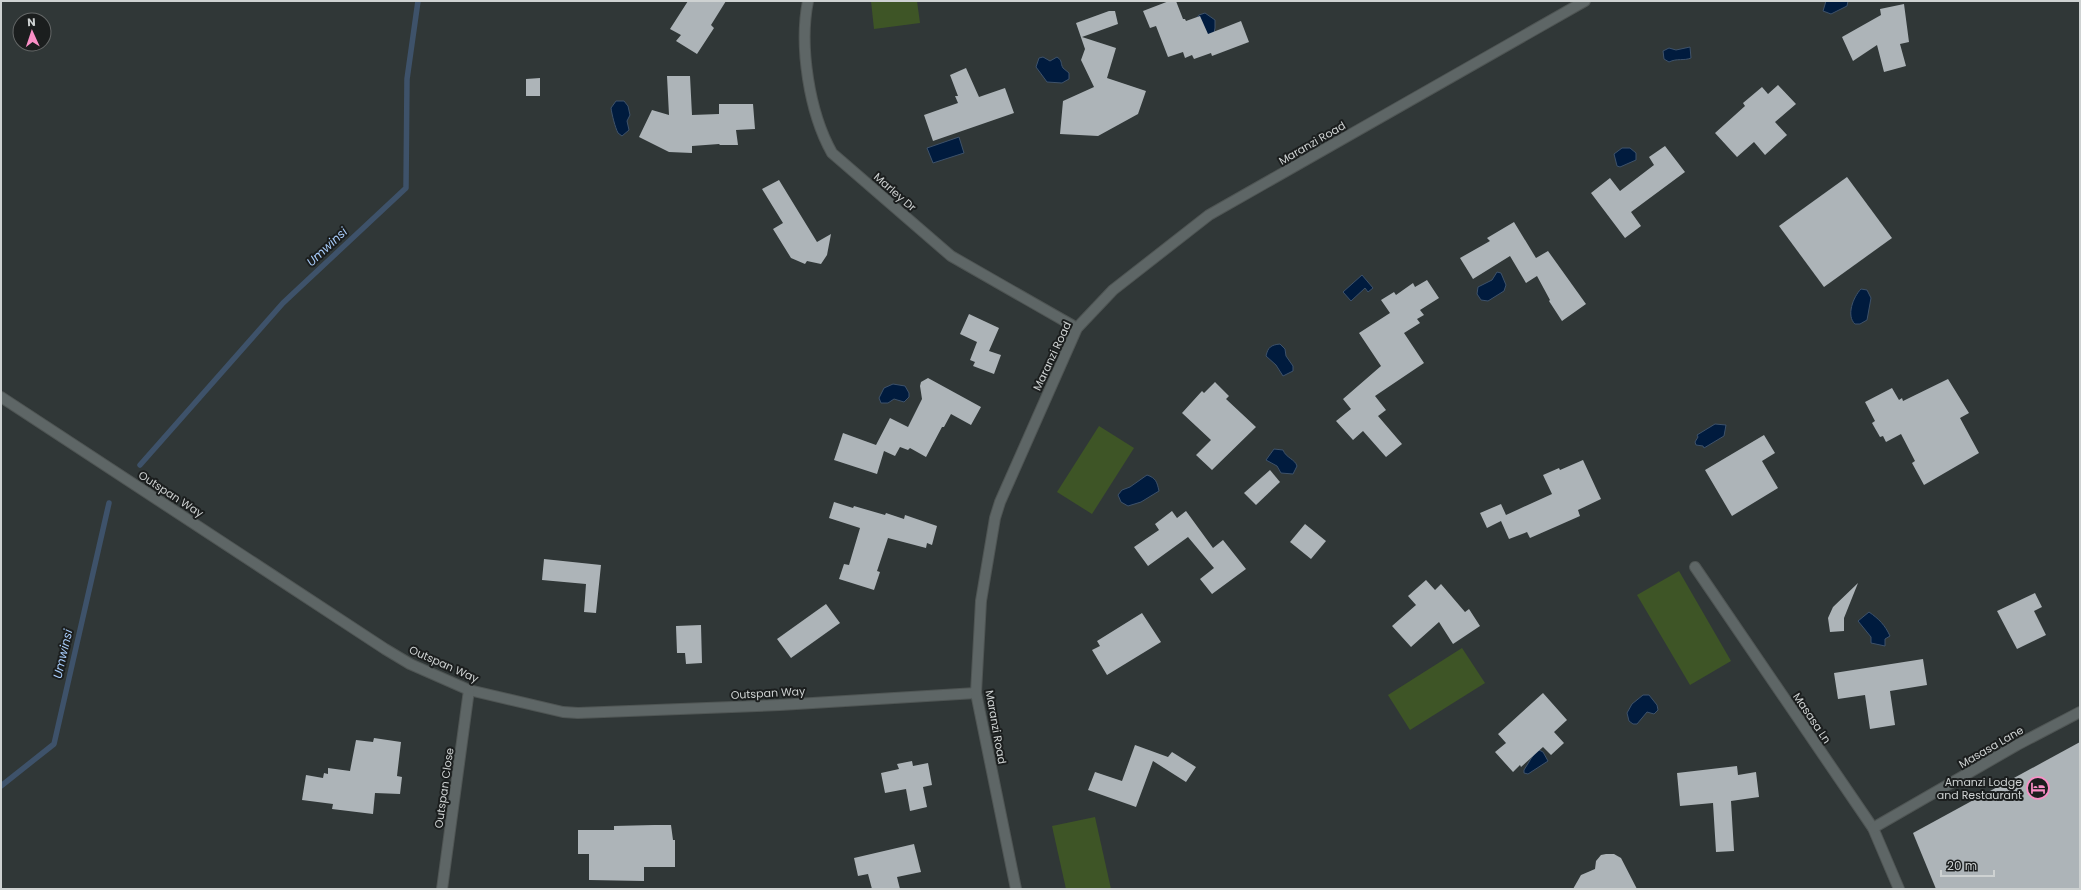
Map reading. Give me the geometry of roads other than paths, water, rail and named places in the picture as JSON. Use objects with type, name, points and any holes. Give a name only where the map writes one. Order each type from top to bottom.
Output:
[{"type":"street","name":"Marley Dr","points":[[808,1],[804,22],[804,47],[813,98],[824,139],[832,153],[951,256],[1077,328]]},
{"type":"street","name":"Maranzi Road","points":[[1016,889],[976,693],[981,602],[995,518],[1077,328],[1113,290],[1209,215],[1585,1]]},
{"type":"street","name":"Outspan Way","points":[[1,397],[385,649],[410,664],[469,690],[563,712],[780,705],[976,693]]},
{"type":"street","name":"Masasa Ln","points":[[1695,567],[1873,828],[1899,889]]},
{"type":"street","name":"Outspan Close","points":[[442,889],[469,690]]},
{"type":"street","name":"Masasa Lane","points":[[1873,828],[2017,745],[2080,712]]},
{"type":"water","points":[[1826,1],[1848,1],[1847,6],[1831,14],[1823,11]]},
{"type":"water","points":[[1205,13],[1215,20],[1212,43],[1195,20],[1199,15]]},
{"type":"water","points":[[1690,47],[1691,58],[1669,62],[1664,59],[1663,51],[1669,48],[1676,50]]},
{"type":"water","points":[[1043,57],[1050,61],[1057,57],[1059,58],[1063,68],[1069,73],[1069,79],[1062,83],[1047,82],[1036,67],[1039,58]]},
{"type":"water","points":[[616,101],[624,101],[628,106],[630,115],[627,121],[629,130],[622,136],[618,133],[611,111],[611,108]]},
{"type":"water","points":[[959,137],[964,153],[933,163],[927,148]]},
{"type":"water","points":[[1622,148],[1630,148],[1636,153],[1636,160],[1620,167],[1617,166],[1614,154]]},
{"type":"water","points":[[1497,272],[1501,273],[1506,285],[1504,291],[1488,301],[1481,300],[1477,294],[1478,287],[1492,280]]},
{"type":"water","points":[[1362,275],[1373,288],[1368,292],[1365,288],[1351,301],[1343,292]]},
{"type":"water","points":[[1861,289],[1867,290],[1871,298],[1867,320],[1860,324],[1855,324],[1852,321],[1851,316],[1852,306],[1855,297]]},
{"type":"water","points":[[1280,344],[1285,349],[1286,356],[1293,366],[1293,371],[1283,376],[1276,365],[1266,356],[1270,347]]},
{"type":"water","points":[[893,384],[905,386],[909,393],[909,397],[904,402],[894,399],[888,403],[881,403],[879,398],[884,388]]},
{"type":"water","points":[[1715,424],[1726,425],[1724,436],[1704,448],[1703,446],[1696,445],[1695,442],[1698,437],[1697,435]]},
{"type":"water","points":[[1274,449],[1283,450],[1284,453],[1296,464],[1297,466],[1293,474],[1281,473],[1277,466],[1266,460]]},
{"type":"water","points":[[1147,475],[1156,481],[1159,491],[1141,502],[1128,506],[1121,502],[1118,495],[1122,490],[1130,487]]},
{"type":"water","points":[[1869,612],[1881,622],[1890,636],[1885,639],[1885,646],[1871,643],[1871,637],[1858,621]]},
{"type":"water","points":[[1643,695],[1649,695],[1657,705],[1658,710],[1654,714],[1647,712],[1637,724],[1633,724],[1629,721],[1627,713],[1632,704]]},
{"type":"water","points":[[1537,749],[1543,752],[1548,761],[1528,774],[1524,773],[1524,770]]},
{"type":"waterway","name":"Umwinsi","points":[[140,465],[283,303],[406,188],[407,79],[418,1]]},
{"type":"waterway","name":"Umwinsi","points":[[1,786],[54,744],[109,503]]},
{"type":"place","name":"Amanzi Lodge and Restaurant","points":[[2038,788]]}]
